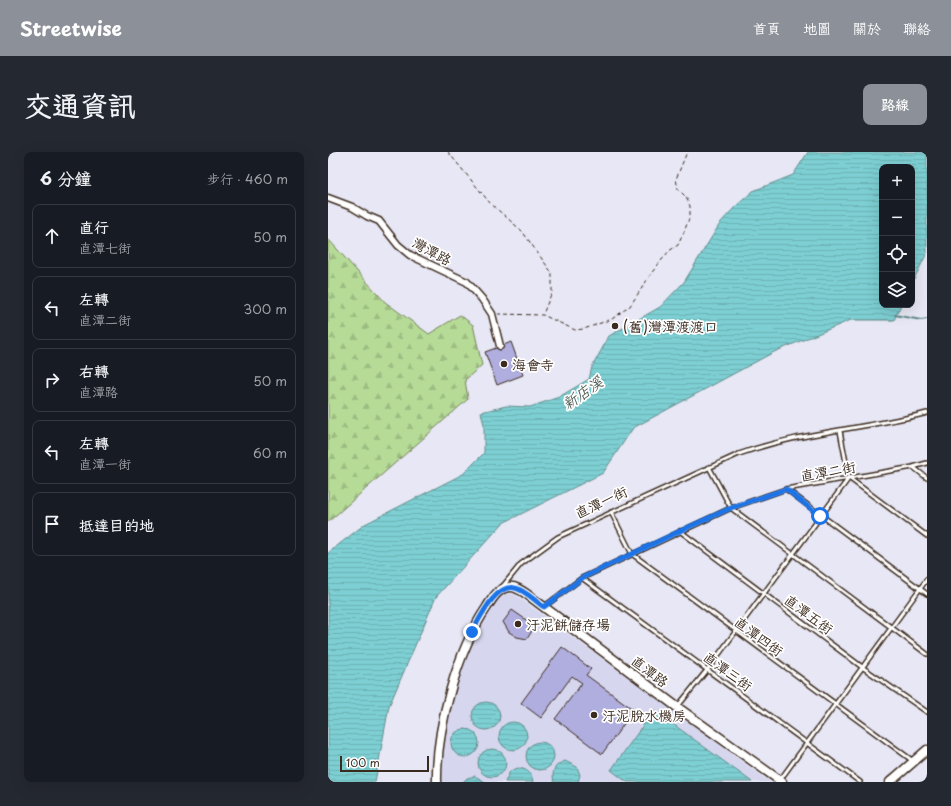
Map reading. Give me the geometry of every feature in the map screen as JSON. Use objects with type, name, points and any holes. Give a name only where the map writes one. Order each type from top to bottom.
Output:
[{"type":"street","name":"灣潭路","points":[[328,198],[352,206],[367,216],[379,221],[398,245],[410,255],[467,282],[482,299],[492,314],[500,346]]},
{"type":"street","name":"直潭路","points":[[502,589],[509,587],[517,588],[677,708],[781,781]]},
{"type":"street","name":"直潭一街","points":[[437,782],[441,743],[458,666],[475,626],[496,594],[502,589]]},
{"type":"street","points":[[890,782],[927,750]]},
{"type":"lane","name":"直潭一街","points":[[502,589],[522,564],[544,546],[564,534],[710,467],[758,447],[927,413]]},
{"type":"lane","points":[[840,431],[849,478],[927,536]]},
{"type":"lane","name":"直潭二街","points":[[544,607],[582,578],[731,508],[786,489],[913,467],[927,463]]},
{"type":"lane","points":[[710,467],[731,508],[927,654]]},
{"type":"lane","points":[[913,467],[927,478]]},
{"type":"lane","points":[[677,708],[708,670],[735,631],[849,478]]},
{"type":"lane","points":[[786,489],[820,516],[927,594]]},
{"type":"lane","name":"直潭四街","points":[[611,512],[632,554],[913,762]]},
{"type":"lane","name":"直潭五街","points":[[680,531],[862,667],[927,712]]},
{"type":"lane","name":"直潭三街","points":[[582,578],[860,782]]},
{"type":"lane","points":[[781,781],[806,743],[927,580]]},
{"type":"path","points":[[448,152],[490,203],[522,231],[552,274],[552,292],[543,315]]},
{"type":"path","points":[[492,314],[543,315],[575,330],[584,329],[612,319],[630,306],[653,270],[669,252],[678,245],[690,216],[690,206],[686,197],[678,189],[676,180],[687,152]]},
{"type":"shaded area","points":[[503,594],[514,594],[770,782],[441,782],[442,758],[447,724],[461,668],[475,635],[495,600]]},
{"type":"green space","points":[[328,239],[385,302],[429,334],[460,315],[473,325],[482,365],[465,380],[468,399],[328,522]]},
{"type":"water","name":"新店溪","points":[[808,152],[927,152],[927,253],[915,277],[915,164],[879,164],[879,308],[900,308],[894,320],[851,320],[774,352],[633,428],[603,473],[503,523],[436,597],[389,706],[375,782],[328,782],[328,553],[365,524],[463,474],[484,453],[484,425],[481,412],[506,406],[530,407],[559,397],[589,379],[592,367],[609,336],[660,307],[684,282],[721,222],[735,207],[753,191],[793,175]]},
{"type":"water","points":[[486,702],[496,706],[500,716],[496,726],[486,730],[476,726],[472,716],[476,706]]},
{"type":"water","points":[[654,710],[752,782],[627,782],[611,770]]},
{"type":"water","points":[[513,722],[523,726],[527,736],[523,746],[513,750],[503,746],[499,736],[503,726]]},
{"type":"water","points":[[465,729],[475,733],[479,743],[475,753],[465,757],[455,753],[451,743],[455,733]]},
{"type":"water","points":[[540,742],[550,746],[554,756],[550,766],[540,770],[530,766],[526,756],[530,746]]},
{"type":"water","points":[[492,749],[502,753],[506,763],[502,773],[492,777],[482,773],[478,763],[482,753]]},
{"type":"water","points":[[565,761],[577,767],[580,775],[578,782],[554,782],[553,774],[556,766]]},
{"type":"water","points":[[518,768],[524,769],[528,772],[532,776],[533,782],[505,782],[510,771]]},
{"type":"water","points":[[475,776],[485,782],[463,782],[467,778]]},
{"type":"building","name":"海會寺","points":[[511,342],[523,375],[497,385],[485,352],[496,348],[501,350],[504,345]]},
{"type":"building","name":"汙泥餅儲存場","points":[[512,610],[535,626],[527,639],[517,637],[509,632],[503,622]]},
{"type":"building","name":"汙泥脫水機房","points":[[562,647],[591,669],[586,675],[634,710],[602,754],[555,719],[582,683],[572,676],[541,718],[521,703]]},
{"type":"waterway","points":[[895,315],[921,320],[927,319]]},
{"type":"place","name":"(舊)灣潭渡渡口","points":[[615,326]]},
{"type":"place","name":"海會寺","points":[[504,364]]},
{"type":"place","name":"汙泥餅儲存場","points":[[518,624]]},
{"type":"place","name":"汙泥脫水機房","points":[[594,715]]},
{"type":"route","points":[[472,632],[496,594],[502,589],[509,587],[517,588],[544,607],[582,578],[731,508],[786,489],[820,516]]}]
